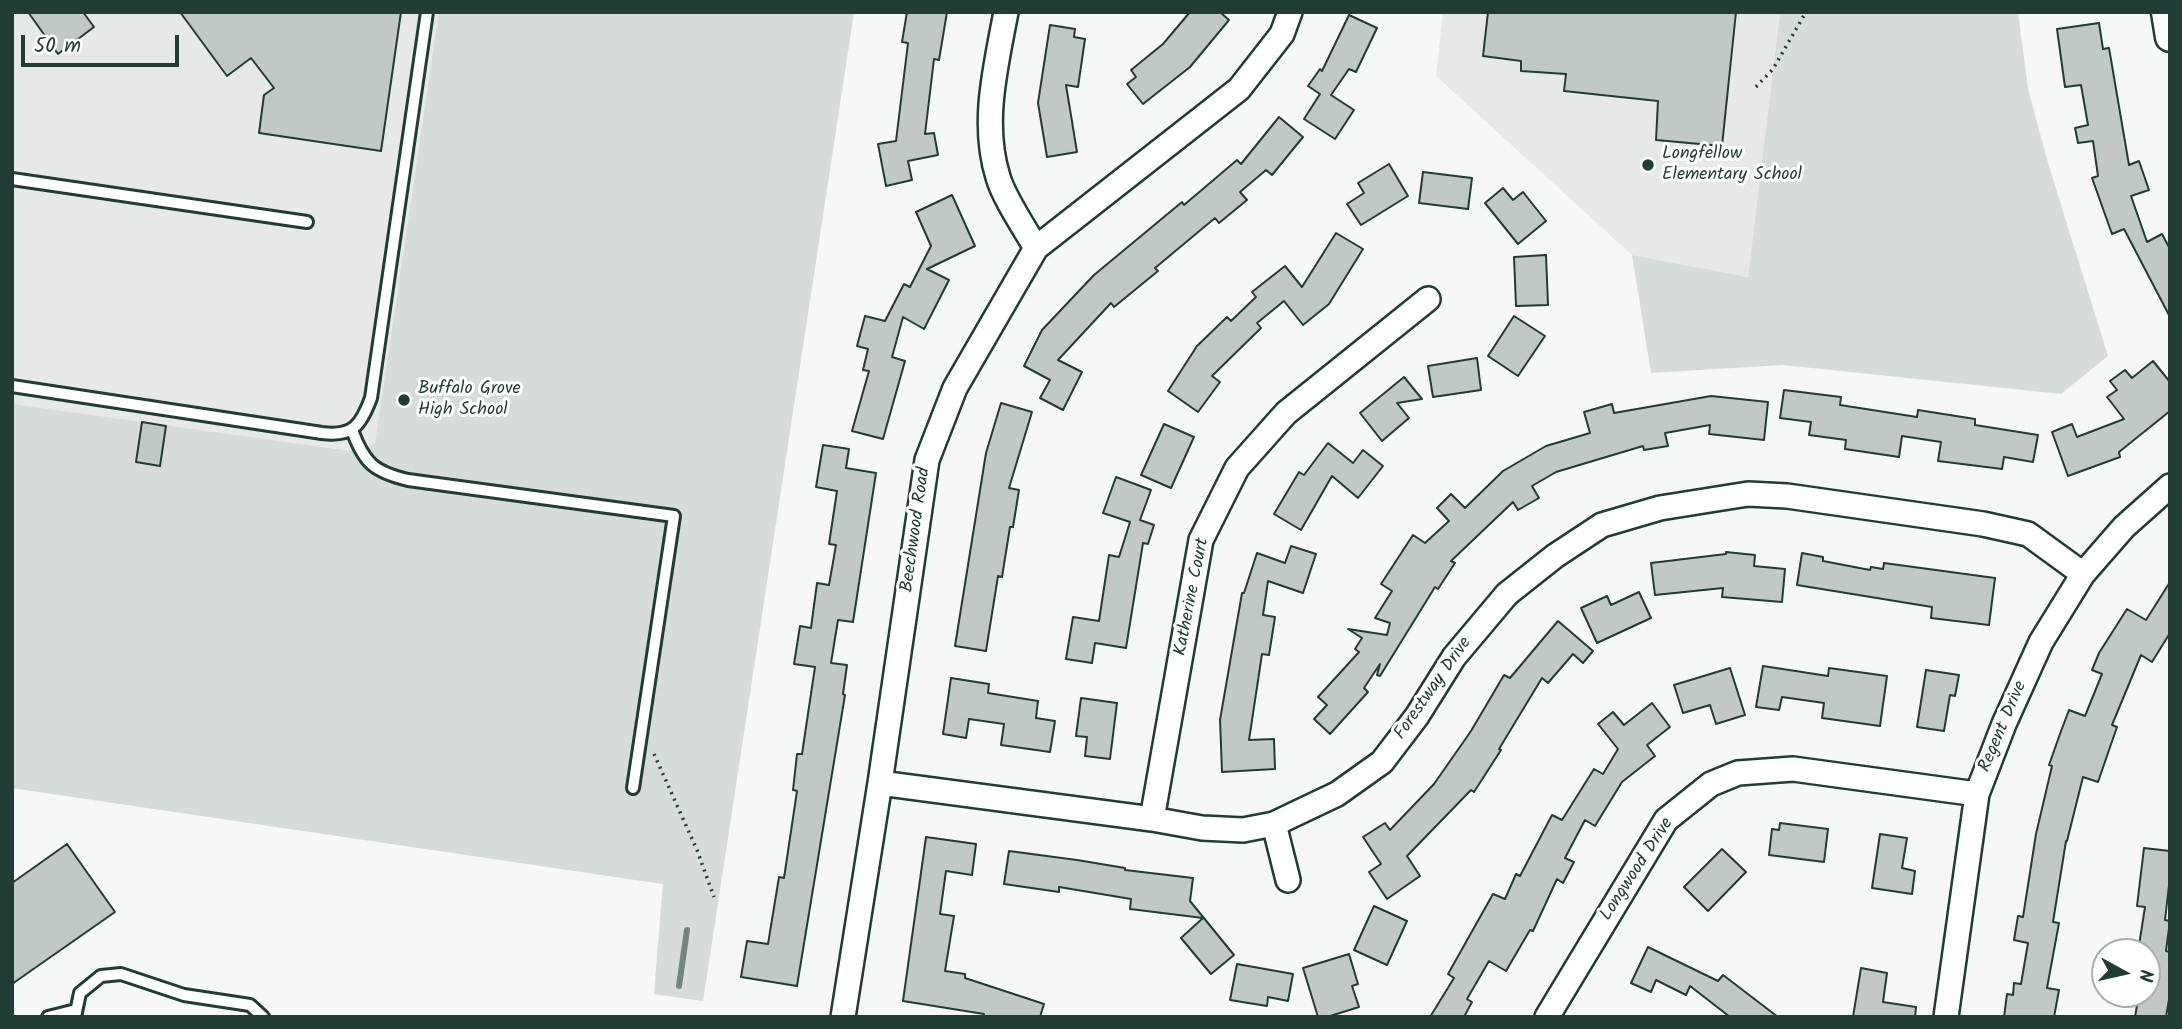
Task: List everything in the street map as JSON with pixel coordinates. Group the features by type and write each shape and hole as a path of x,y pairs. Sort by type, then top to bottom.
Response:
{"street":[{"path":"1006,12 989,106 992,142 998,178 1036,248"},
{"name":"Beechwood Road","path":"842,1017 880,783 927,460 956,388 1036,248 1239,89 1282,34 1290,12"},
{"path":"2166,12 2170,37"},
{"name":"Katherine Court","path":"1152,818 1201,540 1237,468 1286,413 1428,299"},
{"name":"Regent Drive","path":"1946,1017 1977,794 2004,724 2041,642 2083,574 2124,527 2170,486"},
{"name":"Forestway Drive","path":"880,783 1152,818 1216,829 1243,830 1274,824 1337,794 1382,762 1417,716 1454,657 1507,594 1555,556 1602,526 1660,508 1748,494 1787,496 1983,524 2028,534 2083,574"},
{"name":"Longwood Drive","path":"1547,1017 1666,820 1711,784 1738,773 1793,769 1977,794"},
{"path":"1274,824 1288,880"}],"lane":[{"path":"12,386 322,433 339,435 352,430 364,417 371,398 426,12"},
{"path":"12,179 307,222"},
{"path":"352,430 359,450 370,465 387,475 674,516 633,788"},
{"path":"48,1017 75,1013 80,993 101,975 121,974 184,995 250,1005 263,1017"}],"path":[{"path":"1756,87 1773,69 1806,12"},
{"path":"641,733 653,753 697,850 714,897"}],"shaded area":[{"name":"Buffalo Grove High School","path":"12,12 854,12 703,1001 654,994 663,884 12,788"},
{"name":"Buffalo Grove High School","path":"439,12 854,12 703,1001 654,994 663,884 12,788 12,404 350,451 375,444"},
{"name":"Longfellow Elementary School","path":"1443,12 1780,12 1748,277 1632,255 1436,76"},
{"path":"1780,12 2018,12 2028,89 2108,356 2061,394 1783,365 1651,373 1632,255 1748,277"}],"building":[{"path":"28,12 83,12 94,27 58,54"},
{"path":"180,12 401,12 381,151 259,133 264,95 274,88 251,58 227,76"},
{"path":"907,12 947,12 939,60 934,59 925,134 934,133 938,155 908,161 912,180 886,186 878,144 896,141 908,43 902,42"},
{"path":"1190,12 1220,12 1229,20 1190,67 1143,104 1127,84 1136,77 1131,70 1163,44"},
{"path":"1488,12 1736,12 1722,146 1656,140 1658,101 1564,91 1566,74 1521,71 1521,61 1483,56"},
{"path":"1349,15 1377,28 1356,72 1349,69 1331,95 1354,110 1335,139 1304,119 1320,94 1308,86 1320,69 1322,71"},
{"path":"2099,23 2103,49 2109,48 2129,165 2139,161 2149,190 2131,196 2147,242 2162,234 2170,249 2170,317 2124,229 2112,234 2092,178 2098,176 2093,141 2078,143 2075,128 2088,125 2081,85 2065,87 2057,29"},
{"path":"1050,25 1075,29 1074,37 1085,39 1078,87 1066,85 1077,152 1047,157 1038,103"},
{"path":"1279,117 1303,137 1272,175 1266,170 1240,192 1247,200 1219,223 1215,218 1155,268 1158,271 1114,307 1111,303 1058,360 1082,372 1063,410 1040,398 1050,380 1024,366 1042,330 1094,275 1237,160 1241,164"},
{"path":"1389,164 1408,196 1361,225 1347,204 1364,193 1358,183"},
{"path":"1423,172 1472,178 1468,209 1419,203"},
{"path":"1503,188 1513,200 1523,192 1546,221 1518,244 1485,203"},
{"path":"952,195 975,246 927,269 949,280 924,329 903,317 892,357 905,361 883,439 852,431 869,371 863,370 868,349 857,346 865,316 885,321 904,284 910,287 931,246 916,212"},
{"path":"1336,233 1363,249 1329,304 1303,325 1284,301 1257,323 1261,328 1212,376 1220,382 1198,412 1168,391 1197,346 1227,317 1231,321 1256,297 1252,292 1285,266 1302,287"},
{"path":"1546,255 1548,305 1516,306 1514,257"},
{"path":"1514,316 1545,336 1518,376 1488,356"},
{"path":"1477,358 1481,390 1433,397 1428,366"},
{"path":"2153,361 2170,382 2170,411 2119,452 2120,457 2068,476 2052,432 2072,424 2077,437 2124,419 2107,397 2117,390 2110,381 2125,370 2132,378"},
{"path":"1404,377 1422,399 1397,403 1409,418 1382,441 1360,413"},
{"path":"1784,390 1841,397 1840,405 1917,417 1918,410 1975,419 1975,425 2038,435 2033,462 2004,457 2002,469 1938,461 1941,442 1902,436 1899,457 1845,449 1846,440 1809,435 1811,422 1780,418"},
{"path":"1711,396 1768,402 1764,440 1709,434 1710,425 1665,433 1668,446 1644,450 1643,446 1556,472 1532,486 1539,498 1518,510 1513,502 1451,561 1455,563 1438,589 1435,587 1380,676 1377,675 1380,664 1364,688 1368,692 1330,734 1314,719 1327,705 1318,697 1359,652 1355,649 1362,638 1348,629 1387,635 1390,623 1375,618 1392,591 1381,584 1413,535 1425,543 1449,521 1437,508 1451,494 1465,508 1503,471 1546,446 1590,433 1584,412 1612,404 1614,413"},
{"path":"1001,403 1032,412 1009,488 1019,490 1002,577 998,576 986,651 955,646 986,453"},
{"path":"142,422 166,426 160,466 136,462"},
{"path":"1164,424 1194,437 1171,488 1141,475"},
{"path":"1328,443 1353,463 1363,450 1383,466 1358,498 1332,476 1301,530 1274,514 1299,472 1304,475"},
{"path":"823,445 849,449 846,468 876,473 853,622 838,620 831,663 847,665 845,695 797,986 741,977 747,941 768,944 779,877 784,878 797,791 793,790 797,754 802,754 815,667 794,664 800,626 811,628 817,583 829,585 836,545 829,544 837,491 816,487"},
{"path":"1116,477 1151,490 1140,520 1154,525 1148,544 1143,543 1126,648 1095,643 1092,663 1066,659 1073,617 1099,621 1109,555 1119,557 1130,522 1103,513"},
{"path":"1291,546 1316,554 1303,593 1268,581 1263,615 1275,617 1269,655 1262,654 1249,740 1274,739 1275,769 1222,772 1220,720 1242,593 1257,553 1285,563"},
{"path":"1726,552 1755,555 1754,566 1785,569 1782,602 1722,597 1723,588 1655,595 1651,563"},
{"path":"1802,553 1823,557 1823,561 1870,570 1871,567 1883,569 1884,563 1995,578 1989,625 1931,618 1932,607 1797,585"},
{"path":"2170,582 2170,633 2152,662 2141,655 2112,725 2117,727 2098,782 2083,777 2066,841 2053,922 2059,923 2047,988 2059,990 2054,1017 2004,1017 2007,994 2013,995 2014,983 2021,984 2028,943 2014,940 2018,916 2023,917 2036,834 2052,766 2049,765 2069,710 2085,716 2102,674 2092,670 2099,653 2127,609 2146,620"},
{"path":"1639,592 1651,618 1597,643 1581,608 1607,596 1611,605"},
{"path":"1558,621 1593,651 1583,663 1573,654 1548,683 1542,678 1474,792 1471,790 1407,856 1420,876 1387,899 1369,872 1381,864 1363,837 1385,823 1390,830 1434,784 1471,731 1504,675 1510,678"},
{"path":"1763,666 1828,676 1829,668 1887,676 1880,726 1822,718 1824,703 1782,697 1779,710 1756,707"},
{"path":"1730,668 1745,715 1716,724 1710,705 1683,713 1674,685"},
{"path":"1926,670 1959,675 1955,696 1950,695 1944,731 1917,727"},
{"path":"951,678 989,684 988,693 1038,701 1036,718 1055,721 1050,752 1001,745 1004,724 969,719 966,738 943,734"},
{"path":"1081,698 1117,703 1110,759 1085,756 1087,737 1076,736"},
{"path":"1652,703 1670,727 1647,745 1655,756 1622,782 1595,826 1585,820 1565,858 1574,862 1563,883 1557,879 1533,931 1530,930 1506,971 1489,961 1467,999 1472,1002 1464,1017 1430,1017 1454,978 1448,974 1493,894 1505,899 1516,874 1520,876 1552,815 1562,820 1594,769 1603,774 1618,749 1598,724 1613,712 1624,725"},
{"path":"1780,823 1828,829 1824,862 1769,855 1772,829 1779,830"},
{"path":"1880,834 1907,838 1902,868 1915,871 1912,894 1872,888"},
{"path":"926,837 976,844 972,875 946,871 940,914 954,916 945,971 965,974 965,978 1044,1004 1040,1017 983,1017 984,1014 903,1001"},
{"path":"67,844 115,912 12,984 12,883"},
{"path":"2144,848 2170,851 2165,920 2170,921 2166,951 2170,952 2170,994 2166,1017 2135,1017 2137,1008 2161,1008 2161,938 2140,938 2145,907 2137,906"},
{"path":"1722,849 1746,872 1708,911 1684,887"},
{"path":"1009,851 1193,878 1190,901 1234,955 1211,974 1181,938 1203,918 1130,909 1131,899 1059,887 1059,892 1004,884"},
{"path":"1374,906 1407,921 1387,965 1354,950"},
{"path":"1648,947 1718,981 1723,975 1778,1017 1730,1017 1690,986 1686,995 1656,980 1651,992 1631,983"},
{"path":"1349,954 1358,984 1352,986 1359,1007 1327,1017 1318,1017 1303,968"},
{"path":"1237,964 1293,974 1288,1001 1268,997 1267,1006 1230,1000"},
{"path":"1861,968 1887,973 1883,1002 1916,1007 1915,1017 1853,1017"}],"waterway":[{"path":"679,986 687,930"}],"place":[{"name":"Longfellow Elementary School","path":"1648,165"},
{"name":"Buffalo Grove High School","path":"404,400"}]}
